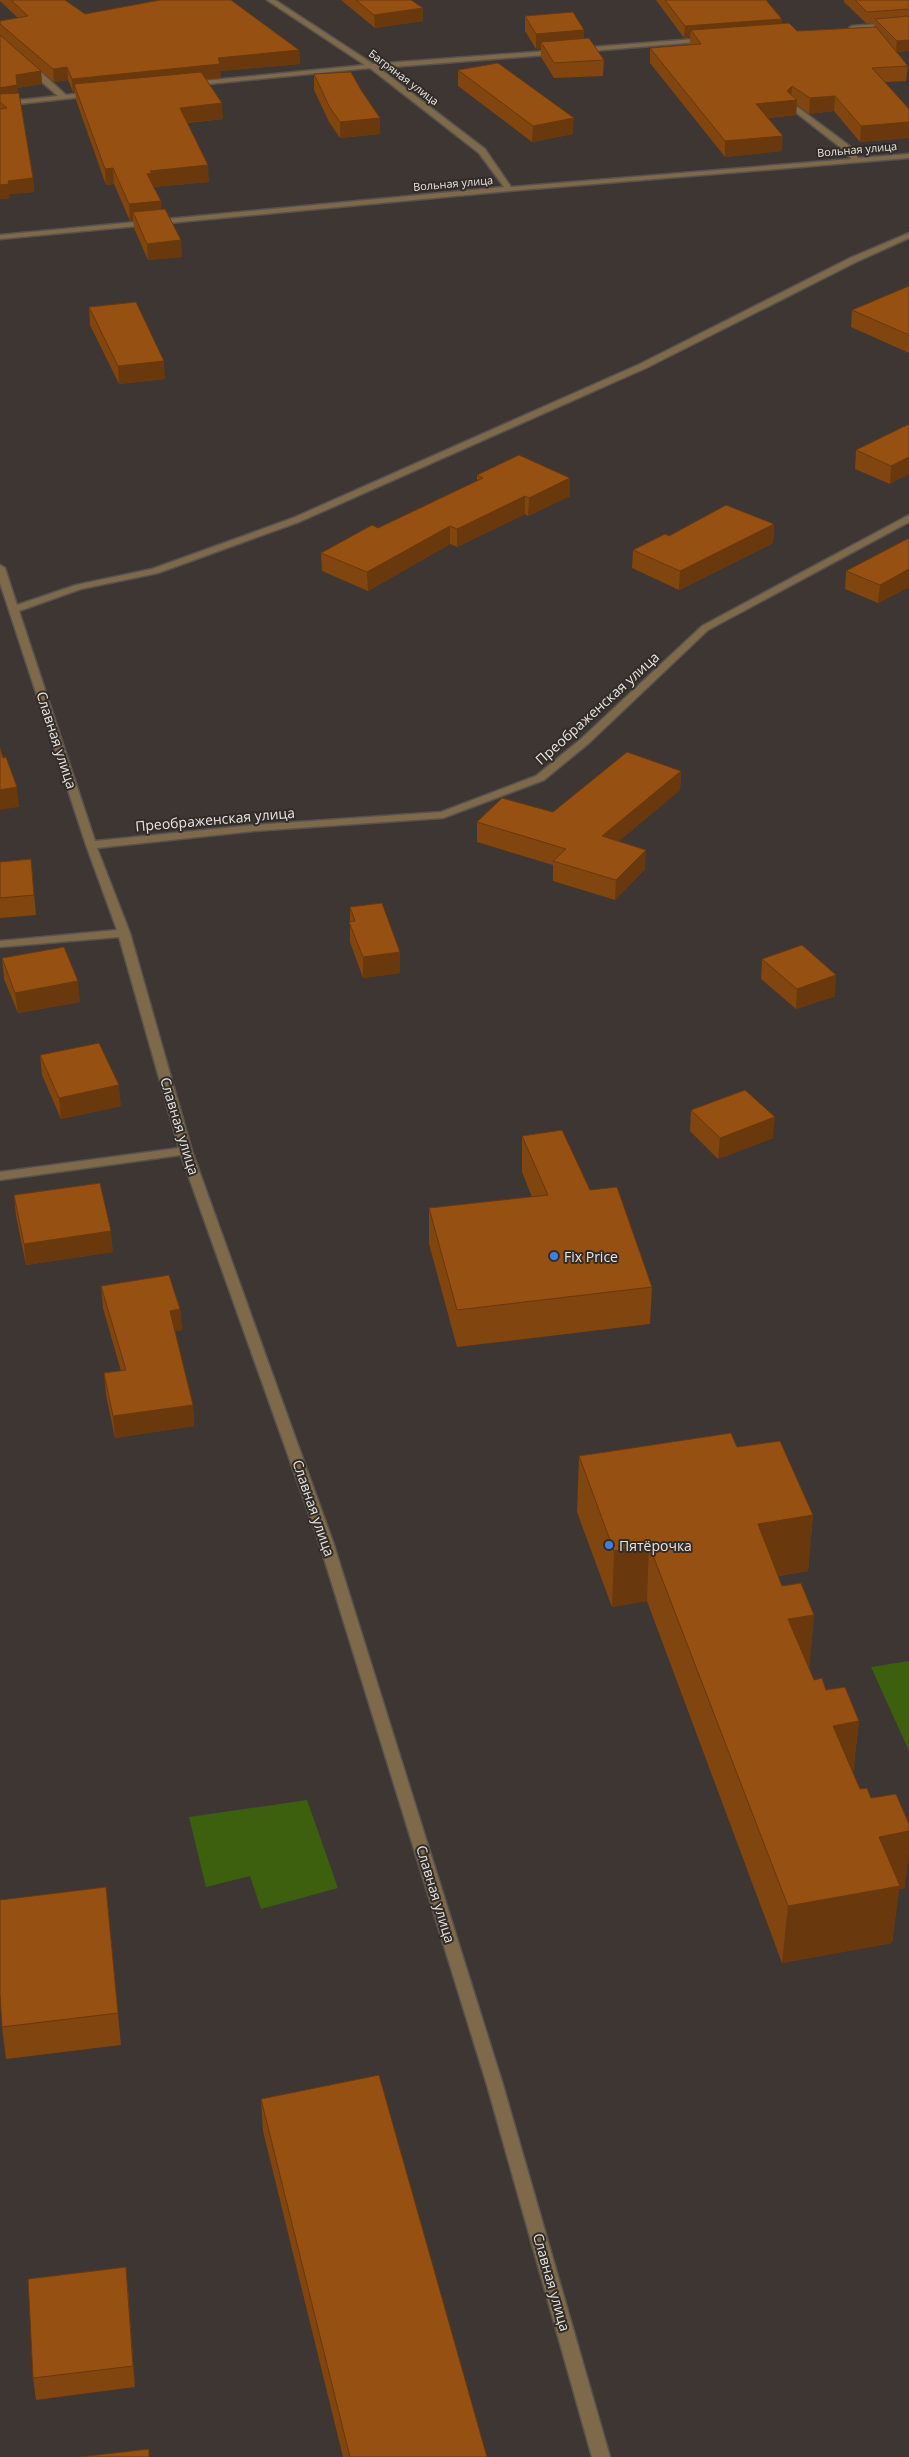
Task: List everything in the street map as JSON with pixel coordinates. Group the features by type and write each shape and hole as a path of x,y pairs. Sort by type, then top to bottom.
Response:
{"street":[{"name":"Багряная улица","path":"270,0 372,66 482,151 509,189"},
{"path":"839,29 909,24"},
{"path":"183,85 372,66 720,39"},
{"path":"21,59 64,97"},
{"path":"0,104 103,93"},
{"path":"792,105 848,149 856,160"},
{"name":"Вольная улица","path":"0,237 509,189 909,156"},
{"path":"8,604 154,571 296,520 643,366 853,260 909,234"},
{"name":"Преображенская улица","path":"91,845 254,828 443,815 540,778 585,741 705,628 909,518"},
{"name":"Славная улица","path":"0,568 8,604 91,845 124,933 186,1151 326,1542 490,2068 601,2457"},
{"path":"0,944 124,933"},
{"path":"0,1176 186,1151"}],"green space":[{"path":"909,1661 909,1751 871,1667"},
{"path":"307,1800 338,1888 261,1909 250,1876 206,1887 189,1817"}],"building":[{"path":"11,0 65,0 85,14 160,0 231,0 299,50 218,58 220,64 72,79 67,67 53,69 0,24 0,21 28,16"},
{"path":"356,0 411,0 423,8 374,15"},
{"path":"665,0 766,0 782,19 685,26"},
{"path":"855,0 909,0 909,9 867,12"},
{"path":"573,12 584,30 536,34 525,16"},
{"path":"909,16 909,40 897,41 875,19"},
{"path":"789,23 797,31 876,27 908,66 872,68 909,109 909,122 861,126 835,96 810,98 792,86 787,91 797,100 756,104 783,136 725,141 650,48 701,44 691,30"},
{"path":"0,35 41,71 16,75 17,85 0,88"},
{"path":"589,38 604,60 554,63 541,42"},
{"path":"498,63 574,118 533,126 458,70"},
{"path":"201,72 222,103 180,108 208,165 150,171 152,173 147,174 161,201 129,204 113,168 105,169 74,84"},
{"path":"351,72 380,118 340,122 329,106 314,74"},
{"path":"19,93 33,178 8,181 9,184 0,185 0,109 7,108 0,102 0,94"},
{"path":"165,209 181,240 147,244 133,212"},
{"path":"909,286 909,335 852,310"},
{"path":"136,302 164,361 118,366 89,307"},
{"path":"909,424 909,457 891,466 856,450"},
{"path":"519,455 570,478 529,498 525,496 457,529 450,526 367,572 321,553 372,525 378,528 483,478 477,475"},
{"path":"726,505 774,524 680,571 633,550 665,534 669,536"},
{"path":"909,538 909,569 880,585 846,571"},
{"path":"0,747 3,758 6,757 17,787 0,790"},
{"path":"627,752 681,771 602,836 646,850 616,880 553,861 566,849 477,822 502,798 553,812"},
{"path":"31,859 34,895 0,898 0,862"},
{"path":"382,903 400,952 363,957 349,922 355,921 350,907"},
{"path":"802,945 836,975 797,989 762,959"},
{"path":"64,947 78,981 15,993 2,958"},
{"path":"99,1043 119,1085 59,1098 40,1055"},
{"path":"745,1090 775,1117 720,1138 691,1110"},
{"path":"562,1130 590,1190 617,1187 652,1287 457,1310 429,1208 548,1195 522,1136"},
{"path":"100,1183 111,1231 24,1244 14,1195"},
{"path":"169,1275 180,1309 170,1311 193,1405 113,1416 104,1373 126,1370 101,1286"},
{"path":"731,1433 737,1447 780,1441 813,1515 758,1524 782,1586 801,1583 814,1615 788,1619 814,1680 822,1678 826,1690 845,1687 859,1721 833,1726 860,1789 867,1788 871,1798 896,1794 909,1824 909,1831 879,1837 900,1886 788,1906 649,1545 614,1551 579,1456"},
{"path":"106,1887 118,2013 2,2027 0,1900"},
{"path":"379,2075 487,2457 350,2457 261,2099"},
{"path":"126,2267 133,2366 33,2378 28,2279"},
{"path":"149,2449 149,2457 79,2457"}],"place":[{"name":"Fix Price","path":"554,1256"},
{"name":"Пятёрочка","path":"609,1545"}]}
